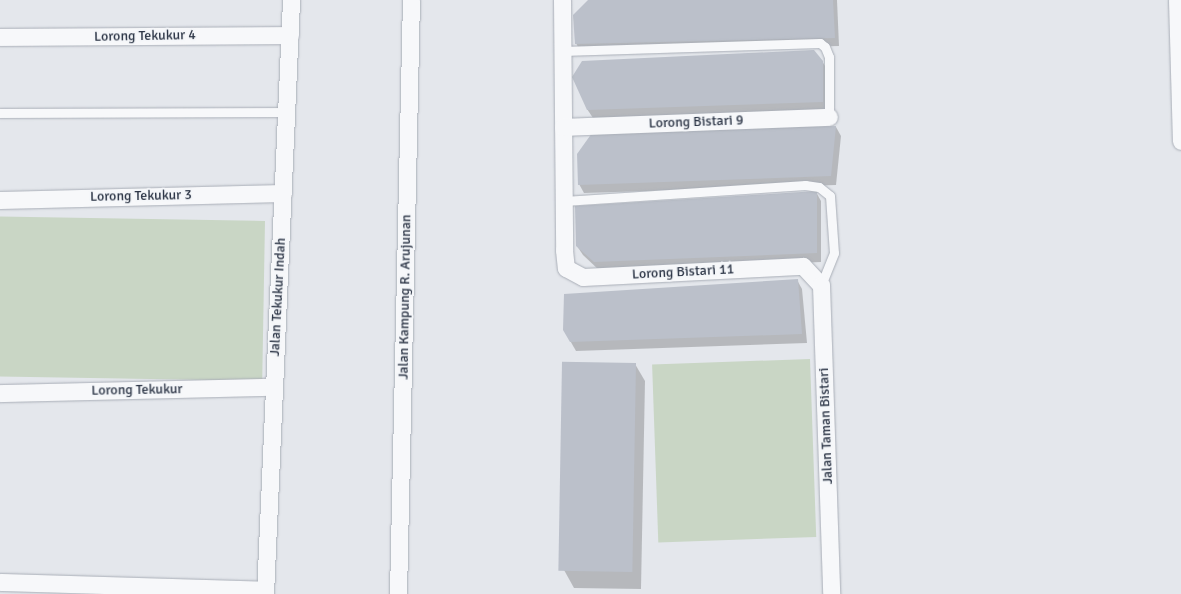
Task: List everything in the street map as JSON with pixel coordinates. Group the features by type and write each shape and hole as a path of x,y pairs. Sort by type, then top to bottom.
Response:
{"street":[{"name":"Jalan Tekukur Indah","path":"265,592 291,0"},
{"name":"Jalan Kampung R. Arujunan","path":"398,594 411,0"},
{"path":"562,0 564,201"},
{"path":"1177,0 1181,141"},
{"name":"Lorong Tekukur 4","path":"0,37 290,35"},
{"name":"Lorong Bistari 9","path":"563,127 829,117"},
{"name":"Lorong Tekukur 3","path":"0,200 283,193"},
{"name":"Lorong Bistari 11","path":"564,201 566,268 583,277 803,266 821,285"},
{"name":"Jalan Taman Bistari","path":"821,285 831,594"},
{"name":"Lorong Tekukur","path":"0,393 274,387"},
{"path":"0,582 265,592"}],"lane":[{"path":"562,51 820,43 825,47 829,57 829,117"},
{"path":"0,112 286,112"},
{"path":"564,201 805,185 819,187 830,196 834,253 821,285"}],"green space":[{"path":"0,216 265,221 262,381 0,376"},
{"path":"810,359 816,537 658,542 652,365"}],"building":[{"path":"588,0 833,0 835,38 575,44 573,15"},
{"path":"814,50 823,61 823,102 587,110 572,77 582,61"},
{"path":"836,126 831,176 578,185 577,154 592,133"},
{"path":"817,191 817,253 594,262 576,246 575,206"},
{"path":"798,279 802,334 570,342 563,330 564,294"},
{"path":"562,362 636,363 632,572 558,571"}]}
